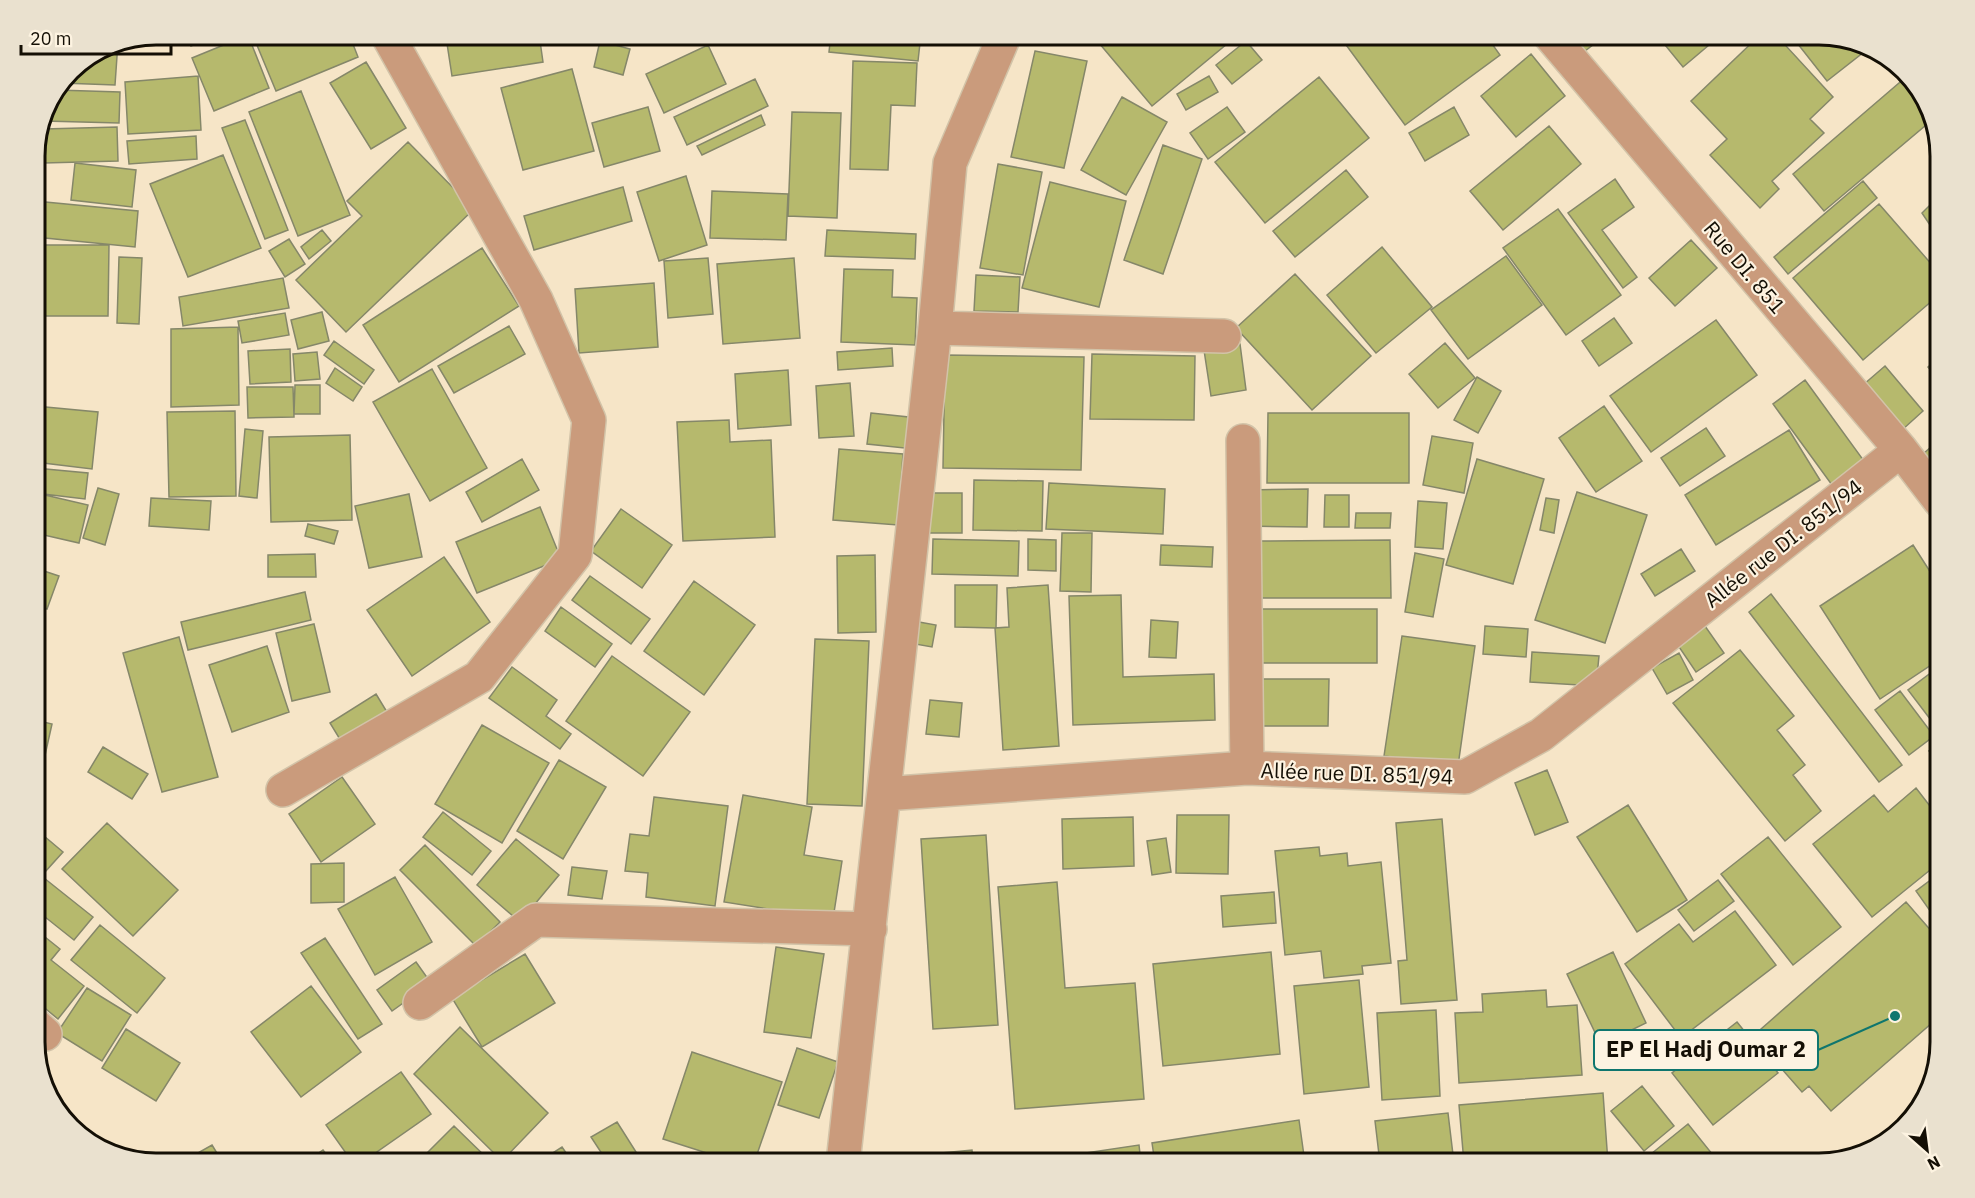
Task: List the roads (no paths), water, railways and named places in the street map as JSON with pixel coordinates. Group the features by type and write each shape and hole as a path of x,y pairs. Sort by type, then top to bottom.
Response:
{"street":[{"path":"284,790 479,677 575,555 589,420 536,300 393,45"},
{"path":"844,1153 935,328 950,163 1000,45"},
{"name":"Rue DI. 851","path":"1557,45 1930,488"},
{"path":"935,328 1224,336"},
{"path":"1243,441 1247,768"},
{"name":"Allée rue DI. 851/94","path":"884,794 1247,768 1465,777 1541,735 1900,450"},
{"path":"420,1003 536,920 870,929"}],"place":[{"name":"EP El Hadj Oumar 2","path":"1895,1016"}]}
